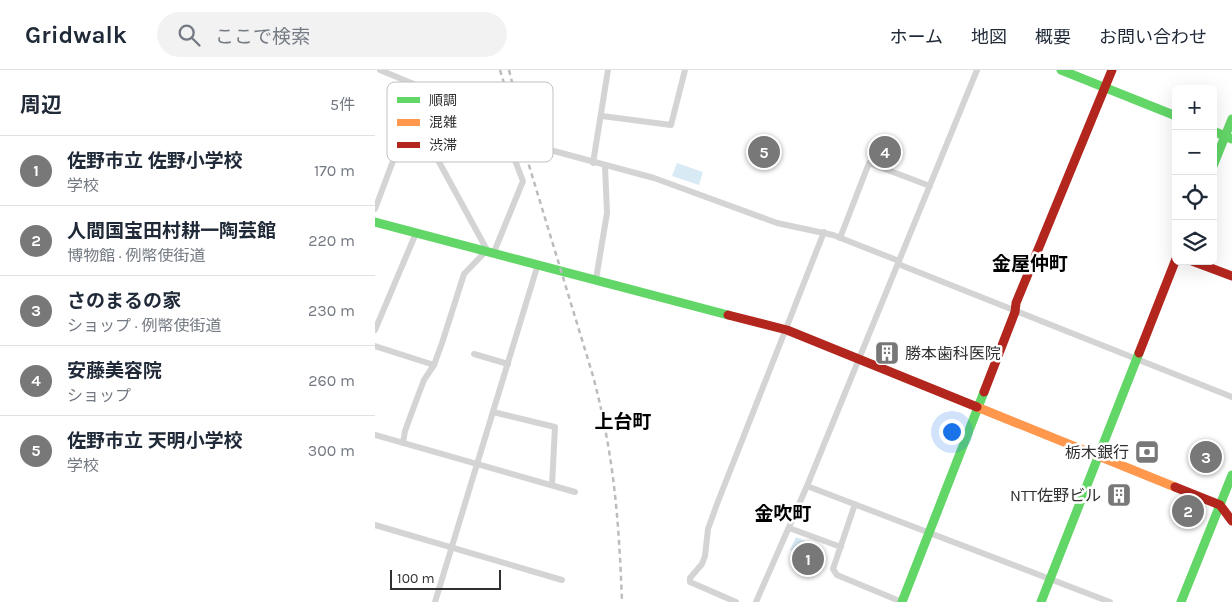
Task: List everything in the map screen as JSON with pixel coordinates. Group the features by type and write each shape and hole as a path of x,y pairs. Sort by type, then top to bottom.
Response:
{"street":[{"path":"380,70 411,82"},
{"path":"593,163 609,70"},
{"path":"602,116 671,125 685,70"},
{"path":"756,602 807,486 977,70"},
{"path":"1061,70 1172,114"},
{"path":"855,504 833,569 837,575 902,602 1015,312 1016,303 1112,70"},
{"path":"1217,159 1229,137 1232,118"},
{"path":"1217,132 1229,137"},
{"path":"553,151 654,178 777,223 824,232 1015,312 1232,397"},
{"path":"375,209 393,162"},
{"path":"439,162 490,251"},
{"path":"403,443 405,430 416,401 434,365 464,274 490,251 523,181 516,162"},
{"path":"840,238 869,163 930,186"},
{"path":"596,279 607,213 605,166"},
{"path":"375,187 383,189"},
{"path":"375,222 787,330 1220,505 1232,521"},
{"path":"736,602 690,582 690,578 702,564 705,556 708,529 717,504 824,232"},
{"path":"375,330 416,233"},
{"path":"435,602 538,264"},
{"path":"1041,602 1174,265"},
{"path":"1203,265 1232,276"},
{"path":"375,346 434,365"},
{"path":"474,354 508,364"},
{"path":"493,412 555,427 552,485"},
{"path":"375,435 575,492"},
{"path":"1181,602 1232,475"},
{"path":"807,486 1110,602"},
{"path":"375,525 451,549 562,580"},
{"path":"789,528 841,547"}],"shaded area":[{"path":"677,163 703,172 699,185 672,176"},
{"path":"796,537 821,548 815,561 790,550"}],"railway":[{"path":"500,70 504,82"},
{"path":"509,70 512,82"},
{"path":"528,162 593,376 606,433 614,488 622,602"}],"traffic: fast":[{"path":"1061,70 1172,114"},
{"path":"1217,156 1232,119"},
{"path":"1217,133 1232,139"},
{"path":"375,222 728,315"},
{"path":"1041,602 1139,353"},
{"path":"902,602 984,392"},
{"path":"1181,602 1232,475"}],"traffic: slow":[{"path":"977,407 1175,487"}],"traffic: jam":[{"path":"984,392 1015,312 1016,303 1112,70"},
{"path":"1139,353 1174,265"},
{"path":"1203,265 1232,276"},
{"path":"728,315 787,330 977,407"},
{"path":"1175,487 1220,505 1232,521"}],"place":[{"name":"佐野市立 天明小学校","path":"764,152"},
{"name":"安藤美容院","path":"885,152"},
{"name":"勝本歯科医院","path":"887,353"},
{"name":"栃木銀行","path":"1147,452"},
{"name":"さのまるの家","path":"1206,457"},
{"name":"NTT佐野ビル","path":"1119,495"},
{"name":"人間国宝田村耕一陶芸館","path":"1188,511"},
{"name":"佐野市立 佐野小学校","path":"808,559"}],"district":[{"name":"金屋仲町","path":"1030,263"},
{"name":"上台町","path":"623,421"},
{"name":"金吹町","path":"783,513"}]}
